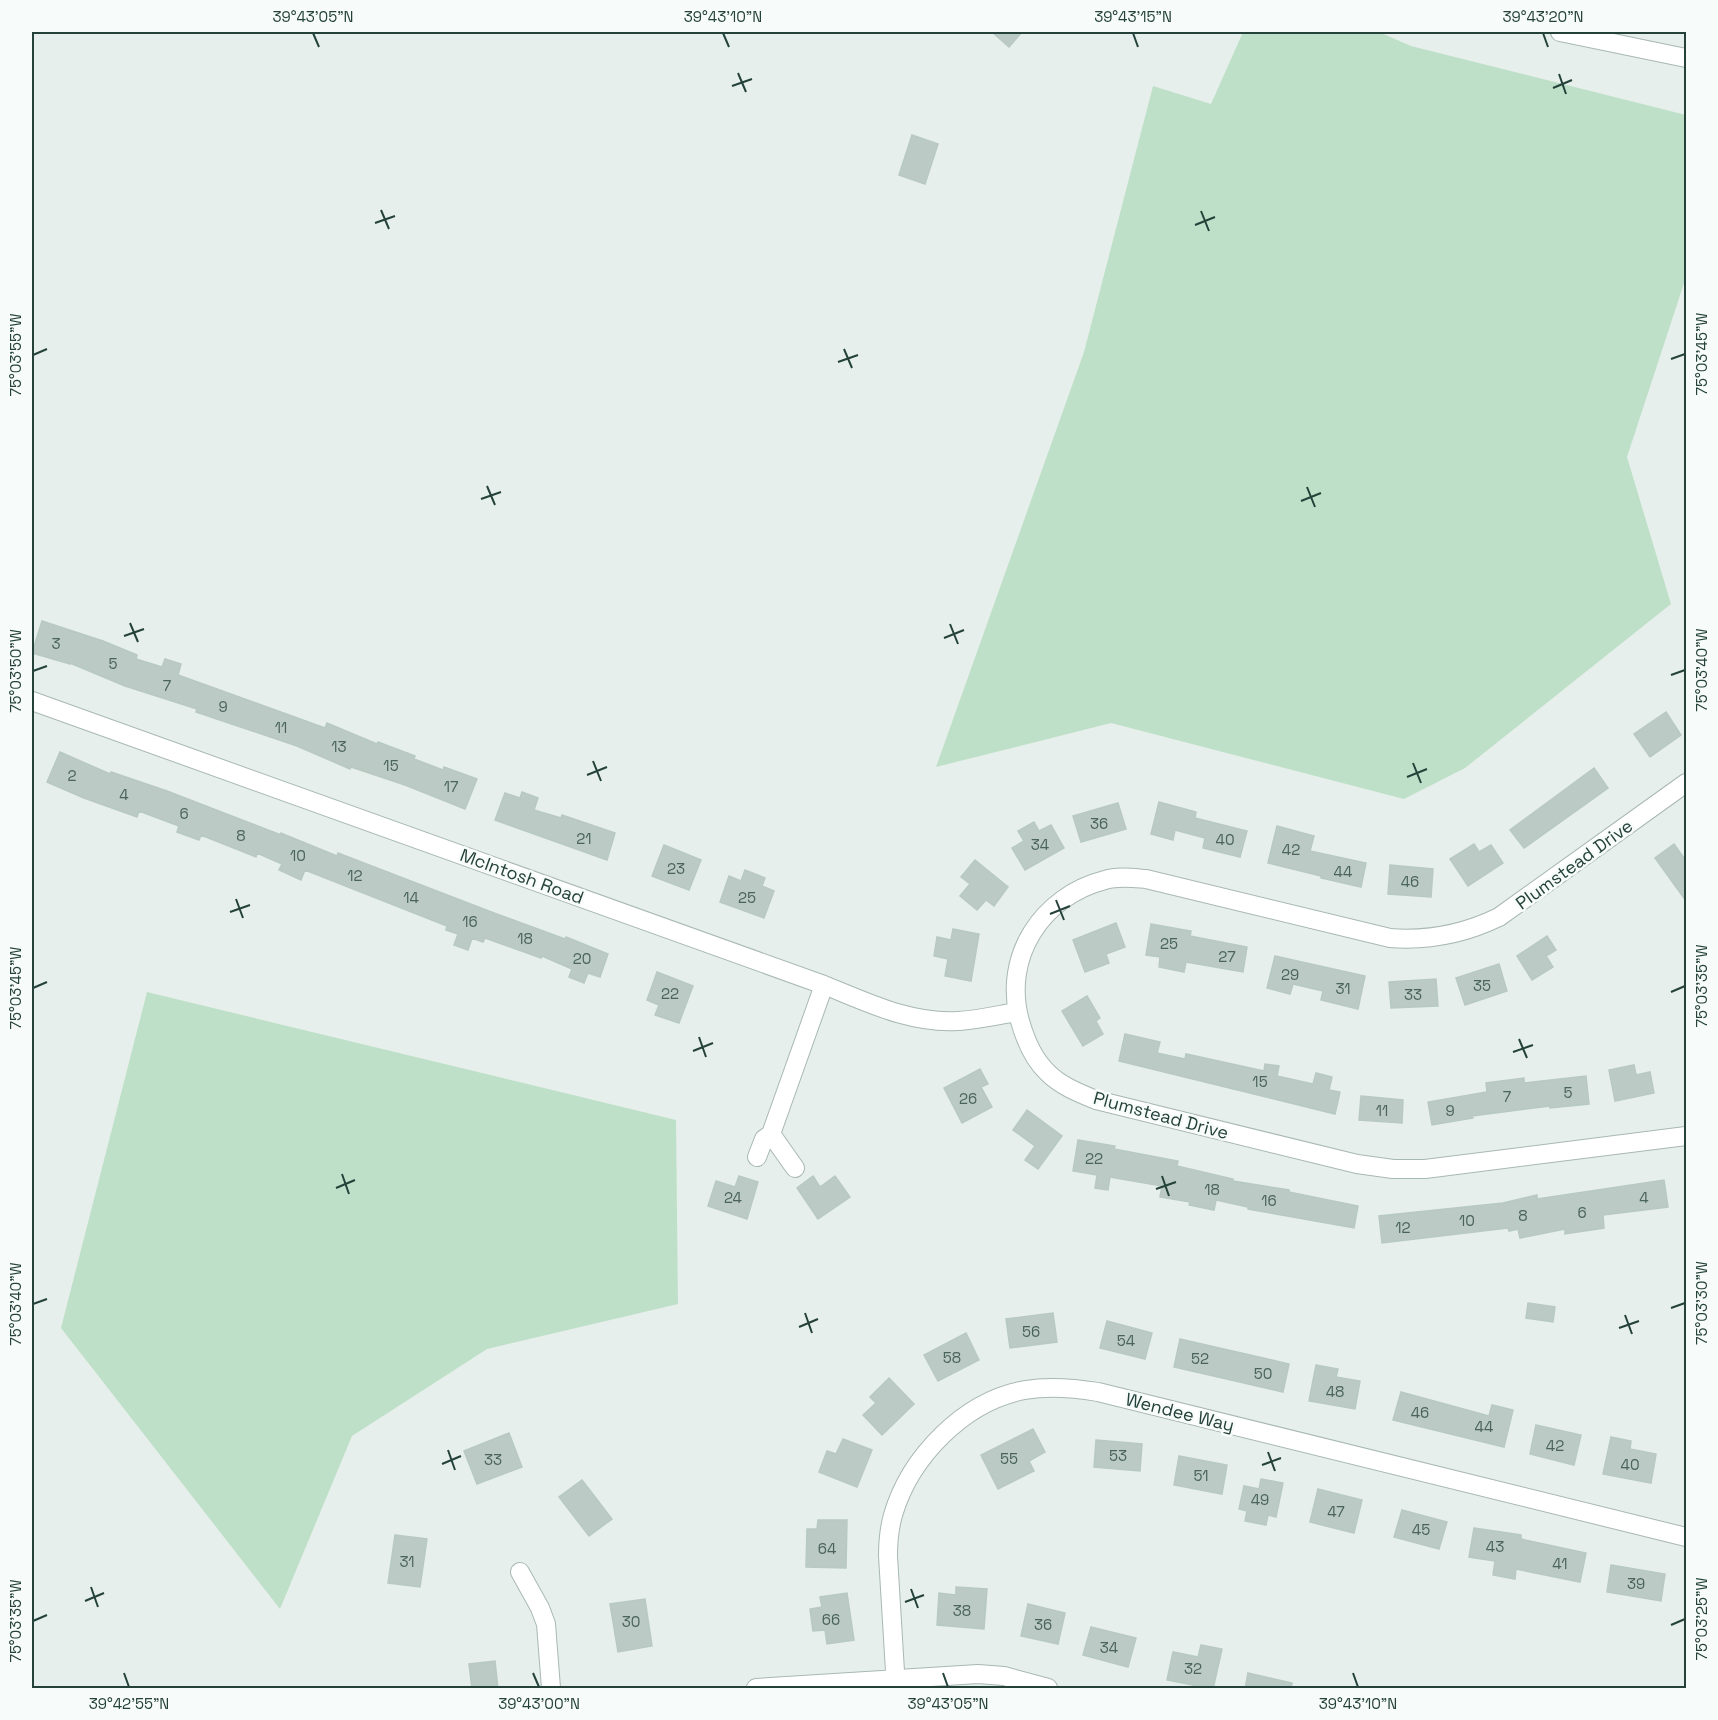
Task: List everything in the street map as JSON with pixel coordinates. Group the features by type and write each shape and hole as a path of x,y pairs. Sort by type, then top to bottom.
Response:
{"street":[{"path":"1560,32 1686,58"},
{"name":"McIntosh Road","path":"32,701 898,1014 929,1020 958,1021 1017,1012"},
{"name":"Plumstead Drive","path":"1686,784 1499,917 1447,936 1409,939 1375,935 1146,879 1107,879 1090,885 1059,902 1035,925 1019,964 1016,992 1017,1012 1037,1060 1047,1072 1077,1092 1096,1100 1374,1167 1425,1169 1686,1136"},
{"path":"757,1157 764,1139 771,1134 824,986"},
{"path":"771,1134 795,1168"},
{"name":"Wendee Way","path":"896,1683 888,1556 889,1536 899,1498 919,1464 956,1423 989,1402 1023,1390 1068,1388 1098,1392 1686,1537"},
{"path":"520,1572 546,1624 551,1689"},
{"path":"756,1689 896,1683 992,1674 1048,1689"}],"green space":[{"path":"1243,32 1379,32 1411,46 1686,115 1686,277 1627,457 1671,604 1465,768 1404,799 1111,723 936,767 1084,352 1153,86 1211,104"},
{"path":"147,992 676,1120 678,1304 487,1349 352,1436 280,1609 61,1328"}],"building":[{"path":"992,32 1022,32 1009,47"},
{"path":"912,135 938,144 925,184 899,175"},
{"path":"42,621 103,641 137,655 136,659 162,667 165,659 181,664 178,675 325,728 327,723 377,744 378,742 415,756 414,759 443,770 444,767 477,779 465,809 405,785 351,767 350,769 297,746 196,712 197,709 125,686 70,663 32,653"},
{"path":"1666,712 1681,735 1650,757 1634,734"},
{"path":"60,752 110,774 111,772 167,791 337,856 338,853 608,954 600,977 588,973 584,983 569,977 572,969 542,956 541,958 485,938 483,942 472,938 468,950 454,945 458,934 446,930 447,926 305,870 301,880 279,870 282,864 257,853 256,857 201,835 199,840 177,832 179,826 139,811 137,817 84,798 47,782"},
{"path":"1594,768 1608,788 1524,848 1510,830"},
{"path":"522,792 538,798 534,810 561,818 562,815 615,833 607,860 495,820 505,793 520,798"},
{"path":"1159,802 1196,812 1195,818 1247,831 1240,857 1203,848 1205,838 1175,830 1173,840 1151,834"},
{"path":"1118,803 1126,829 1081,842 1073,816"},
{"path":"1034,822 1039,831 1051,825 1064,848 1025,870 1012,848 1024,841 1018,831"},
{"path":"1277,826 1314,836 1310,851 1366,863 1361,887 1268,863"},
{"path":"1474,844 1479,852 1491,845 1503,863 1468,886 1450,859"},
{"path":"1674,844 1686,861 1686,901 1655,858"},
{"path":"664,845 701,860 689,890 652,876"},
{"path":"975,860 1008,887 994,906 986,900 977,910 960,896 970,884 961,877"},
{"path":"1390,865 1433,869 1431,897 1388,894"},
{"path":"745,870 765,878 762,886 774,891 764,918 720,902 729,876 741,881"},
{"path":"1116,923 1125,947 1106,954 1109,963 1085,972 1073,940"},
{"path":"1151,924 1191,931 1190,936 1247,947 1243,972 1186,962 1184,972 1159,967 1160,957 1146,955"},
{"path":"953,929 979,934 971,981 945,976 948,959 934,956 937,937 951,940"},
{"path":"1547,936 1556,950 1546,956 1553,967 1532,980 1517,956"},
{"path":"1275,956 1365,976 1358,1009 1321,1000 1323,991 1293,984 1290,994 1267,988"},
{"path":"1499,964 1507,991 1465,1005 1456,978"},
{"path":"657,972 693,986 679,1023 655,1015 659,1005 647,1000"},
{"path":"1436,979 1438,1006 1391,1008 1389,982"},
{"path":"1087,996 1100,1018 1096,1021 1103,1034 1083,1046 1062,1011"},
{"path":"1125,1034 1160,1042 1157,1053 1185,1059 1186,1054 1264,1071 1265,1064 1279,1066 1277,1076 1313,1084 1316,1073 1332,1077 1329,1090 1340,1092 1335,1114 1119,1061"},
{"path":"1634,1065 1636,1075 1650,1072 1654,1093 1615,1101 1609,1070"},
{"path":"980,1069 988,1084 981,1087 992,1107 962,1123 944,1088"},
{"path":"1586,1076 1589,1104 1550,1108 1550,1106 1472,1116 1473,1118 1432,1125 1428,1102 1487,1092 1486,1083 1524,1078 1524,1083"},
{"path":"1361,1096 1403,1100 1402,1123 1359,1120"},
{"path":"1027,1110 1062,1136 1038,1169 1025,1160 1035,1146 1013,1130"},
{"path":"1078,1140 1178,1161 1177,1166 1233,1179 1233,1181 1289,1190 1289,1192 1358,1206 1354,1228 1248,1209 1248,1207 1216,1200 1214,1210 1189,1205 1190,1202 1160,1197 1162,1186 1110,1177 1108,1190 1095,1188 1097,1175 1073,1171"},
{"path":"739,1176 758,1182 747,1219 708,1206 716,1181 735,1187"},
{"path":"813,1176 820,1187 835,1176 850,1197 818,1219 797,1188"},
{"path":"1664,1180 1668,1207 1603,1215 1604,1228 1565,1234 1565,1229 1520,1238 1518,1229 1509,1231 1508,1228 1382,1243 1379,1216 1503,1203 1537,1195 1537,1199"},
{"path":"1528,1303 1555,1307 1553,1322 1526,1318"},
{"path":"1053,1313 1057,1342 1010,1348 1006,1319"},
{"path":"1107,1321 1152,1333 1145,1359 1100,1348"},
{"path":"966,1333 979,1360 938,1381 924,1355"},
{"path":"1180,1339 1289,1364 1283,1392 1174,1367"},
{"path":"1316,1365 1338,1369 1336,1377 1360,1381 1355,1409 1309,1401"},
{"path":"889,1378 914,1404 882,1435 863,1415 876,1403 870,1397"},
{"path":"1401,1392 1489,1416 1492,1405 1513,1410 1504,1447 1393,1420"},
{"path":"1536,1425 1581,1435 1574,1465 1530,1454"},
{"path":"1033,1429 1045,1452 1029,1461 1034,1471 998,1489 981,1455"},
{"path":"509,1433 522,1467 477,1484 464,1451"},
{"path":"1611,1437 1631,1441 1630,1449 1656,1454 1651,1483 1603,1474"},
{"path":"843,1439 872,1450 857,1487 819,1472 827,1451 836,1454"},
{"path":"1096,1440 1142,1444 1140,1471 1094,1467"},
{"path":"1179,1456 1227,1465 1222,1494 1174,1485"},
{"path":"1261,1479 1283,1483 1276,1517 1268,1515 1266,1525 1245,1521 1247,1511 1239,1509 1244,1486 1259,1489"},
{"path":"582,1480 612,1519 589,1536 559,1497"},
{"path":"1318,1489 1362,1500 1354,1533 1310,1522"},
{"path":"1402,1510 1447,1522 1439,1549 1394,1537"},
{"path":"818,1520 847,1520 846,1568 806,1567 807,1529 817,1529"},
{"path":"1474,1528 1521,1535 1521,1539 1586,1553 1580,1582 1516,1569 1515,1579 1493,1575 1495,1561 1469,1557"},
{"path":"395,1535 427,1539 420,1587 388,1583"},
{"path":"1611,1565 1665,1574 1661,1601 1607,1592"},
{"path":"956,1587 987,1589 984,1629 937,1625 939,1593 956,1595"},
{"path":"847,1593 854,1640 827,1644 825,1630 813,1631 810,1609 822,1607 820,1597"},
{"path":"645,1599 652,1646 618,1652 610,1604"},
{"path":"1028,1604 1065,1613 1058,1644 1021,1636"},
{"path":"1091,1627 1136,1638 1128,1667 1083,1655"},
{"path":"1201,1645 1222,1649 1213,1689 1167,1680 1173,1652 1198,1657"},
{"path":"495,1661 498,1689 472,1689 469,1664"},
{"path":"1248,1673 1292,1683 1291,1689 1245,1689"}]}
